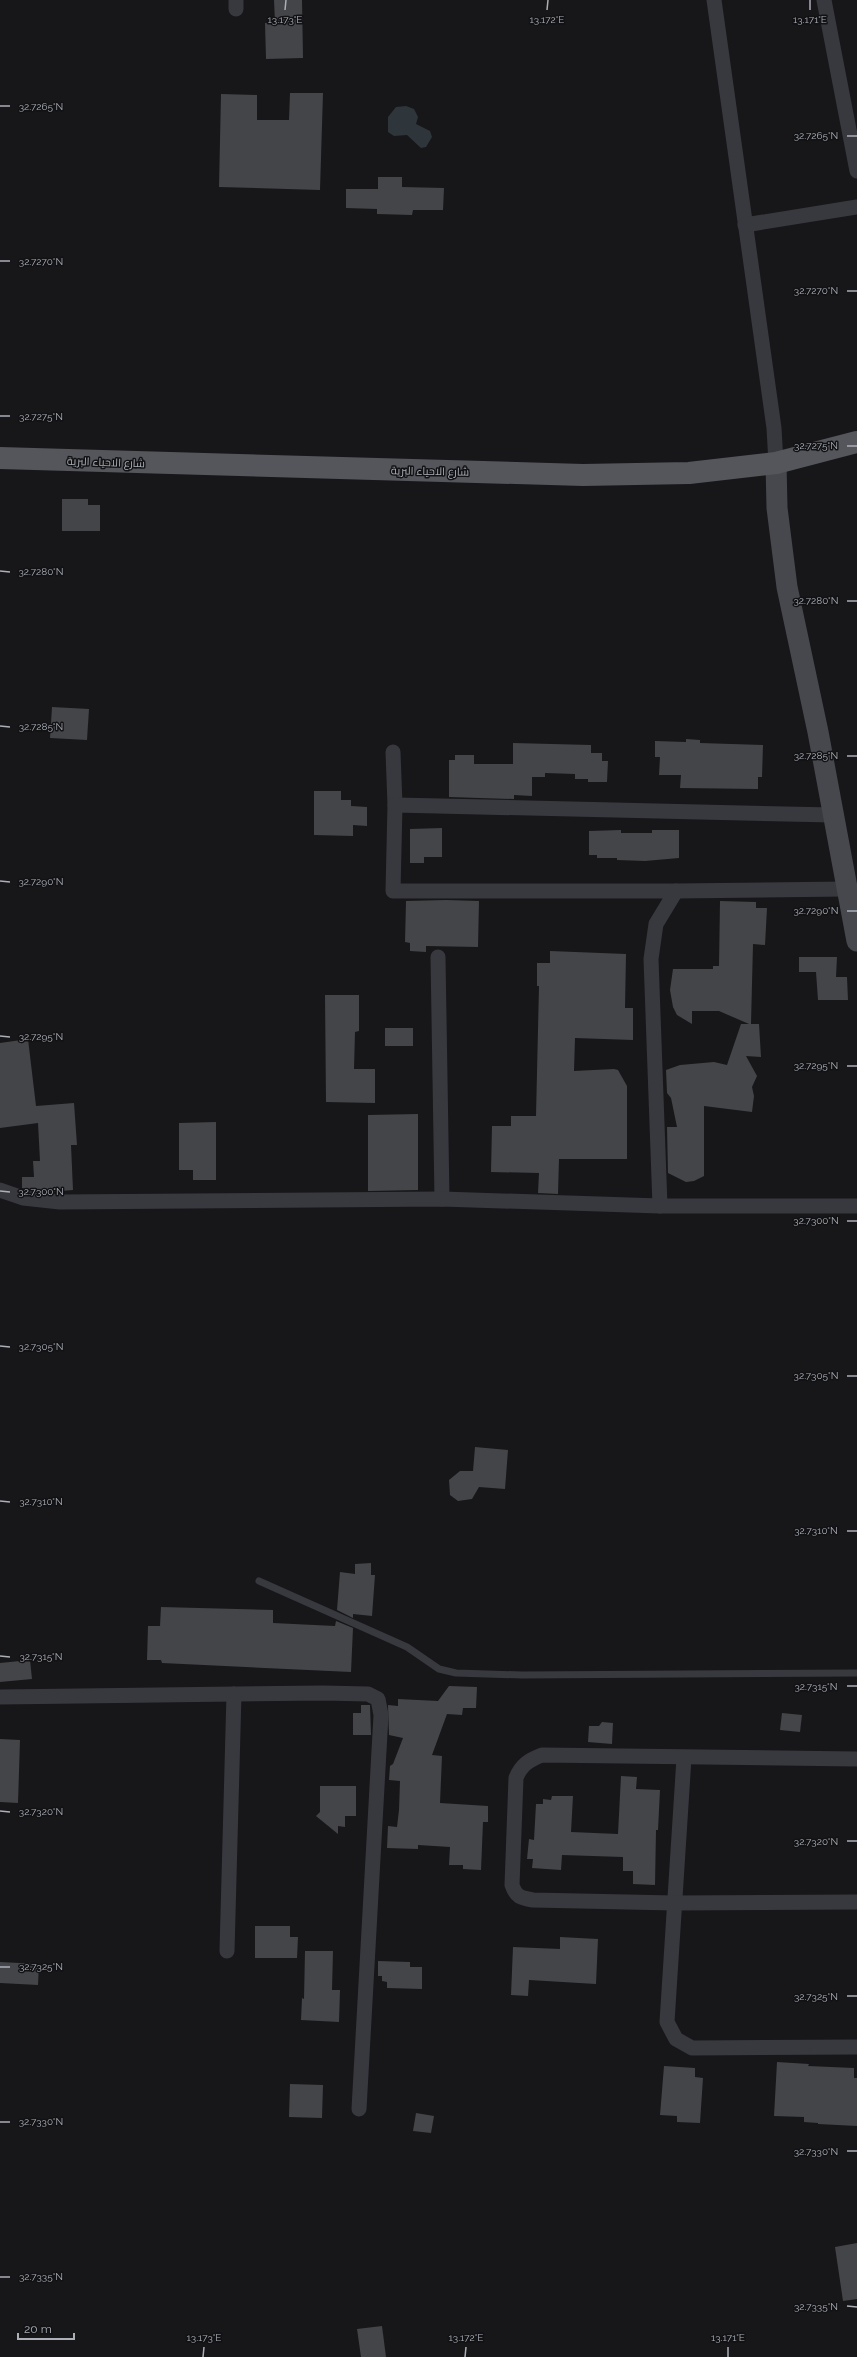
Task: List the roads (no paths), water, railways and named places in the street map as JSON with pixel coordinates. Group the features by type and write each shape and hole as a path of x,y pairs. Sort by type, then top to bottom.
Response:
{"main road":[{"name":"شارع الاحياء البرية","path":"0,458 583,475 689,473 776,463 857,442"}],"street":[{"path":"714,0 774,428 777,508 787,587 857,941"},
{"path":"824,0 857,171"},
{"path":"745,225 857,207"},
{"path":"393,752 395,805 393,891 676,891 846,889"},
{"path":"395,805 833,815"},
{"path":"660,1206 651,959 656,924 676,891"},
{"path":"438,957 442,1199"},
{"path":"0,1190 23,1198 60,1202 442,1199 660,1206 857,1206"},
{"path":"227,1951 234,1694"},
{"path":"0,1697 368,1694 378,1699 381,1721 359,2109"},
{"path":"857,1759 542,1755 529,1761 519,1769 516,1778 512,1886 516,1895 532,1900 674,1903 857,1902"},
{"path":"684,1758 667,2022 676,2039 692,2048 857,2047"}],"lane":[{"path":"259,1580 407,1647 439,1669 456,1673 522,1675 857,1672"}]}
